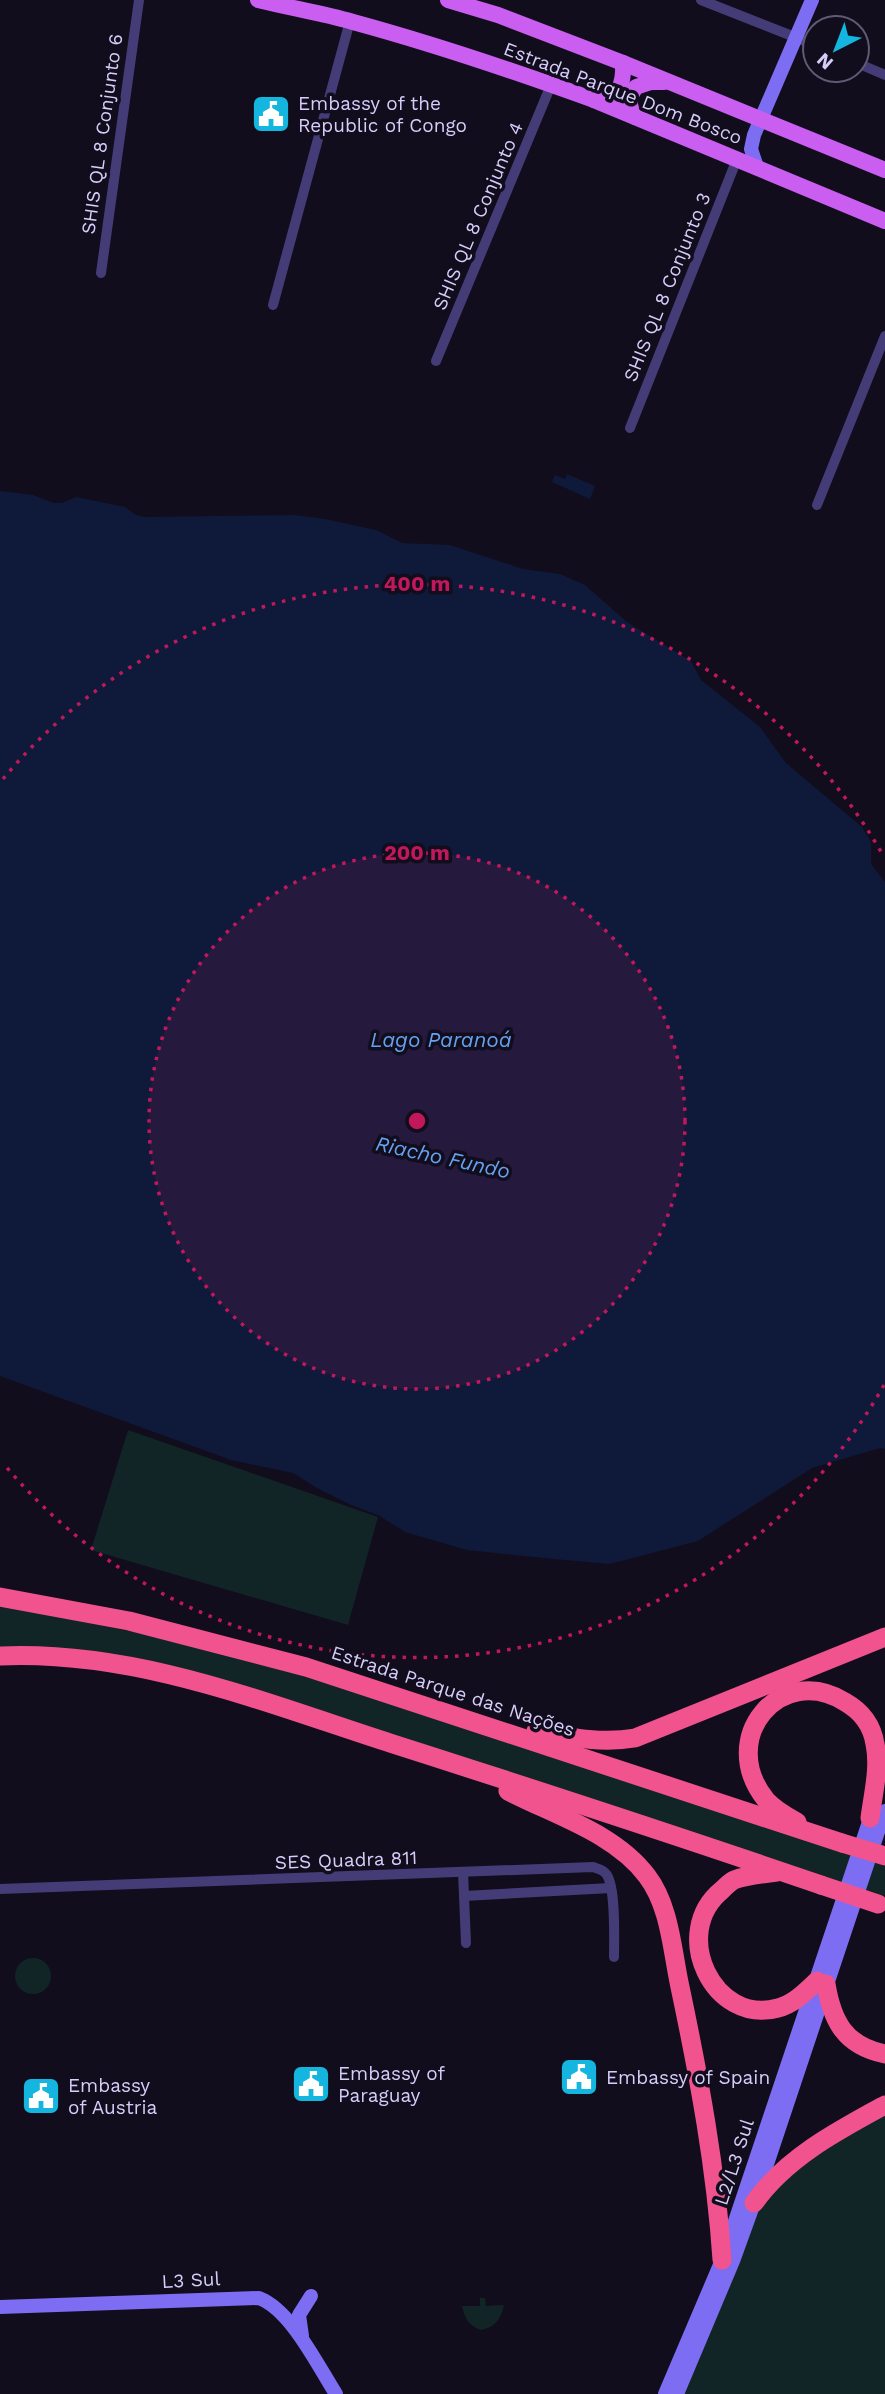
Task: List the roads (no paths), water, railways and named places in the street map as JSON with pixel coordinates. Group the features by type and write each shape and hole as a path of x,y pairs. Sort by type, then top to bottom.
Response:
{"highway":[{"name":"Estrada Parque das Nações","path":"0,1597 129,1621 306,1667 885,1856"},
{"path":"460,1716 590,1740 616,1741 635,1738 885,1637"},
{"path":"0,1656 61,1657 183,1677 882,1905"},
{"path":"837,1842 782,1813 768,1802 759,1789 750,1770 747,1752 750,1732 757,1718 769,1706 784,1697 811,1691 835,1696 857,1710 867,1721 875,1742 877,1815"},
{"path":"474,1770 506,1790 588,1830 616,1847 637,1864 658,1893 665,1914 717,2186 722,2260"},
{"path":"780,1871 733,1880 712,1898 699,1921 699,1956 716,1986 736,2003 747,2008 768,2010 790,2003 821,1982 838,2026 861,2046 885,2054"},
{"path":"754,2203 783,2169 809,2150 885,2105"}],"main road":[{"name":"Estrada Parque Dom Bosco","path":"448,0 498,15 623,63 885,170"},
{"path":"757,167 751,149 754,135 767,121 769,100 812,0"},
{"name":"Estrada Parque Dom Bosco","path":"262,1 350,21 446,49 594,100 885,221"},
{"path":"594,100 609,97 618,91 623,75 623,63"},
{"path":"635,117 629,100 636,87 651,82 670,82"},
{"name":"L2/L3 Sul","path":"665,2394 722,2260 821,1982 877,1815 885,1780"},
{"name":"L2/L3 Sul","path":"677,2394 733,2261 754,2203 821,1982"},
{"path":"303,2341 299,2315 312,2296"},
{"name":"L3 Sul","path":"0,2307 259,2298 280,2312 303,2341 336,2394"}],"street":[{"name":"SHIS QL 8 Conjunto 6","path":"101,273 139,0"},
{"path":"701,0 801,39"},
{"path":"273,305 350,21"},
{"name":"SHIS QL 8 Conjunto 4","path":"436,361 551,85"},
{"name":"SHIS QL 8 Conjunto 3","path":"630,428 737,159"},
{"path":"817,505 885,336"},
{"name":"SES Quadra 811","path":"0,1889 593,1867 603,1870 608,1876 611,1888"},
{"path":"463,1872 466,1943"},
{"path":"464,1896 611,1888 614,1957"}],"water":[{"path":"567,474 595,486 590,499 552,482 555,475 565,479"},
{"name":"Lago Paranoá","path":"0,491 33,495 54,503 62,503 76,497 125,507 144,517 295,515 325,519 376,530 402,543 450,545 523,569 560,574 585,585 627,622 691,661 701,680 760,727 786,763 862,827 871,842 871,864 885,882 885,1449 880,1448 812,1468 698,1541 610,1564 467,1550 405,1532 378,1515 351,1505 293,1473 231,1460 0,1376"}],"place":[{"name":"Embassy of the Republic of Congo","path":"271,114"},
{"name":"Embassy of Spain","path":"579,2077"},
{"name":"Embassy of Paraguay","path":"311,2084"},
{"name":"Embassy of Austria","path":"41,2096"}],"water label":[{"name":"Riacho Fundo","path":"443,1157"}]}
